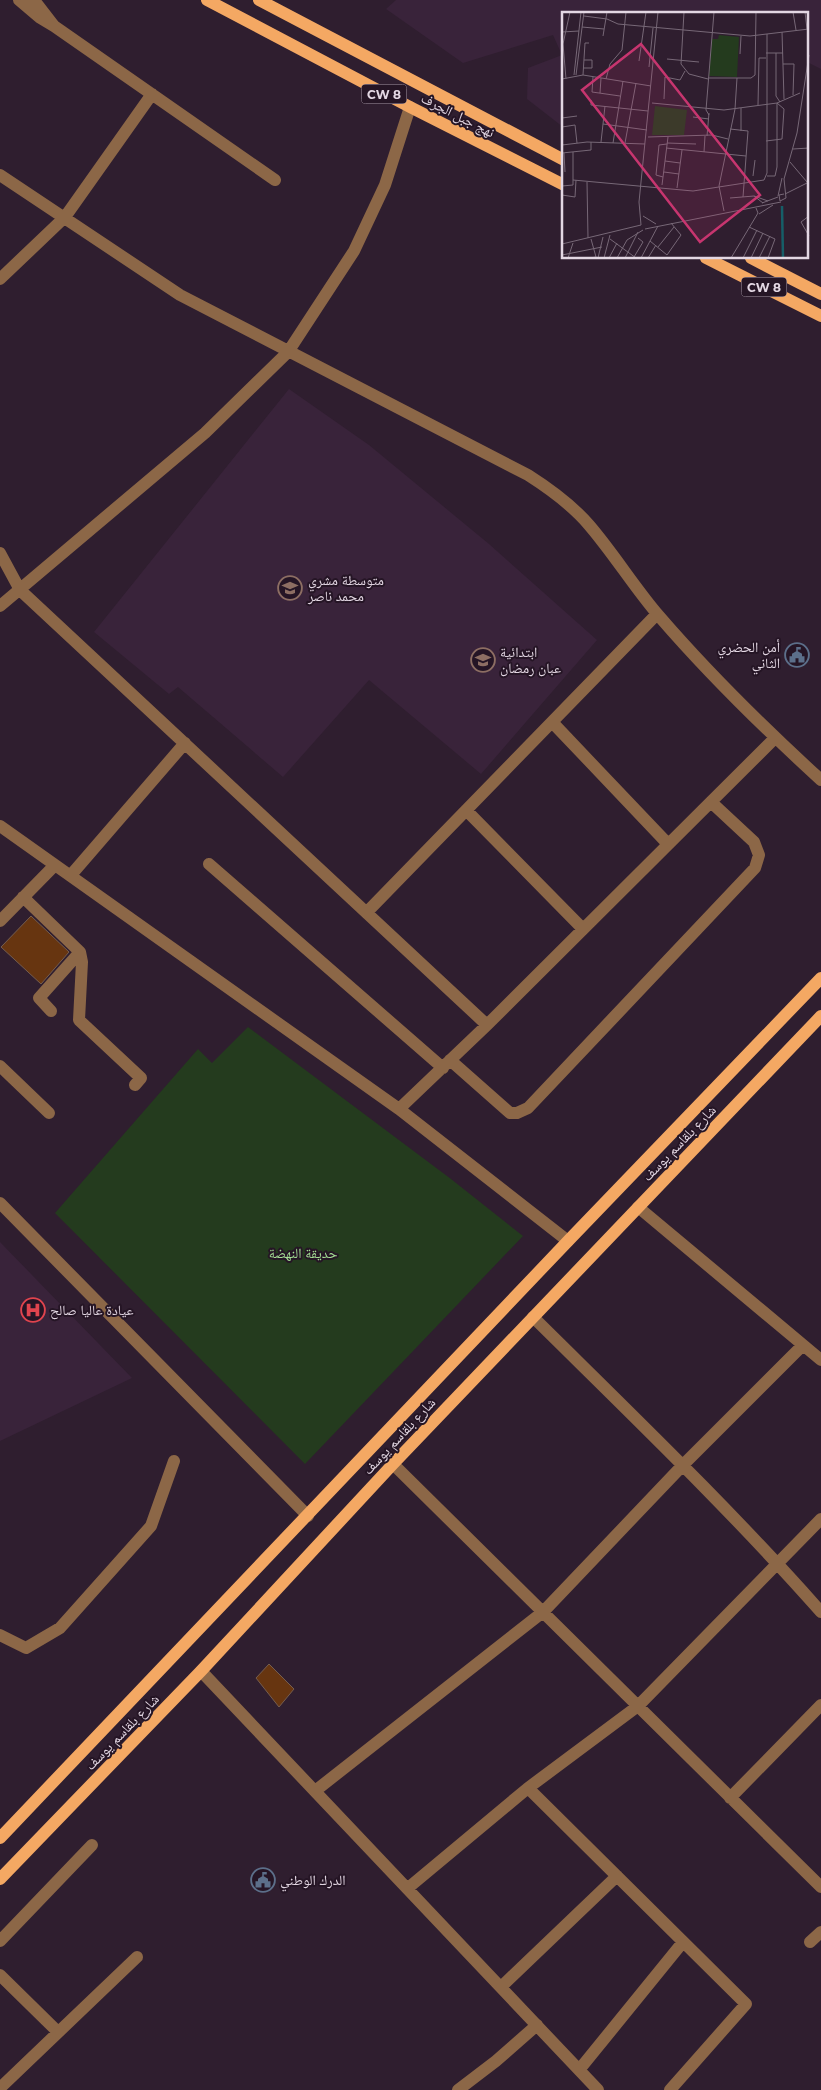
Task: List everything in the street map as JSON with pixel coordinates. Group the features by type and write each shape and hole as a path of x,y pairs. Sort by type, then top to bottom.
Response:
{"main road":[{"name":"نهج جبل الجرف","path":"207,0 410,107 562,184"},
{"name":"نهج جبل الجرف","path":"259,0 562,159"},
{"name":"CW 8","path":"708,259 821,316"},
{"name":"CW 8","path":"753,259 821,294"},
{"name":"شارع بلقاسم يوسف","path":"0,1838 821,978"},
{"name":"شارع بلقاسم يوسف","path":"0,1879 201,1671 393,1464 821,1016"}],"street":[{"path":"19,0 33,13 275,180"},
{"path":"34,0 54,26"},
{"path":"0,279 65,218 152,94"},
{"path":"0,606 205,432 288,352 354,251 385,185 410,107"},
{"path":"0,175 105,247 180,295 528,475 546,487 566,502 590,526 657,614 699,662 775,738 821,780"},
{"path":"0,553 20,590 487,1025"},
{"path":"367,912 657,614"},
{"path":"552,722 668,844"},
{"path":"399,1110 775,738"},
{"path":"70,875 185,743"},
{"path":"209,864 447,1064 510,1113 517,1113 528,1108 755,868 760,855 754,842 711,802"},
{"path":"466,810 583,929"},
{"path":"0,826 399,1110 568,1241"},
{"path":"0,921 55,865"},
{"path":"23,897 80,952 82,962 79,1020 141,1078 135,1085"},
{"path":"51,1011 39,998 80,952"},
{"path":"0,1066 49,1113"},
{"path":"0,1203 308,1516"},
{"path":"638,1207 821,1360"},
{"path":"533,1317 683,1465 778,1563 821,1612"},
{"path":"315,1791 543,1612 683,1465 803,1345"},
{"path":"0,1634 26,1648 60,1628 151,1526 174,1461"},
{"path":"393,1464 821,1887"},
{"path":"408,1888 528,1788 638,1706 821,1519"},
{"path":"201,1671 598,2090"},
{"path":"730,1798 821,1706"},
{"path":"528,1788 746,2004 670,2090"},
{"path":"0,1941 92,1845"},
{"path":"501,1987 617,1876"},
{"path":"810,1942 821,1932"},
{"path":"579,2070 683,1942"},
{"path":"0,2088 136,1957"},
{"path":"0,1975 58,2032"},
{"path":"458,2090 496,2061 537,2025"}],"shaded area":[{"path":"396,0 821,0 821,69 808,62 808,12 562,12 562,55 553,35 463,63 386,9"},
{"path":"562,55 562,126 527,99 528,68"},
{"name":"متوسطة مشري محمد ناصر","path":"289,389 369,445 489,544 597,640 481,774 369,680 283,777 178,687 169,694 94,632"},
{"name":"عيادة عاليا صالح","path":"0,1242 132,1378 0,1441"}],"green space":[{"name":"حديقة النهضة","path":"248,1027 451,1179 523,1236 305,1464 55,1213 198,1049 212,1063"}],"building":[{"path":"31,916 69,952 41,984 1,947"},
{"path":"269,1664 294,1689 279,1707 256,1678"}],"place":[{"name":"متوسطة مشري محمد ناصر","path":"290,588"},
{"name":"أمن الحضري الثاني","path":"797,655"},
{"name":"ابتدائية عبان رمضان","path":"483,660"},
{"name":"عيادة عاليا صالح","path":"33,1310"},
{"name":"الدرك الوطني","path":"263,1880"}]}
